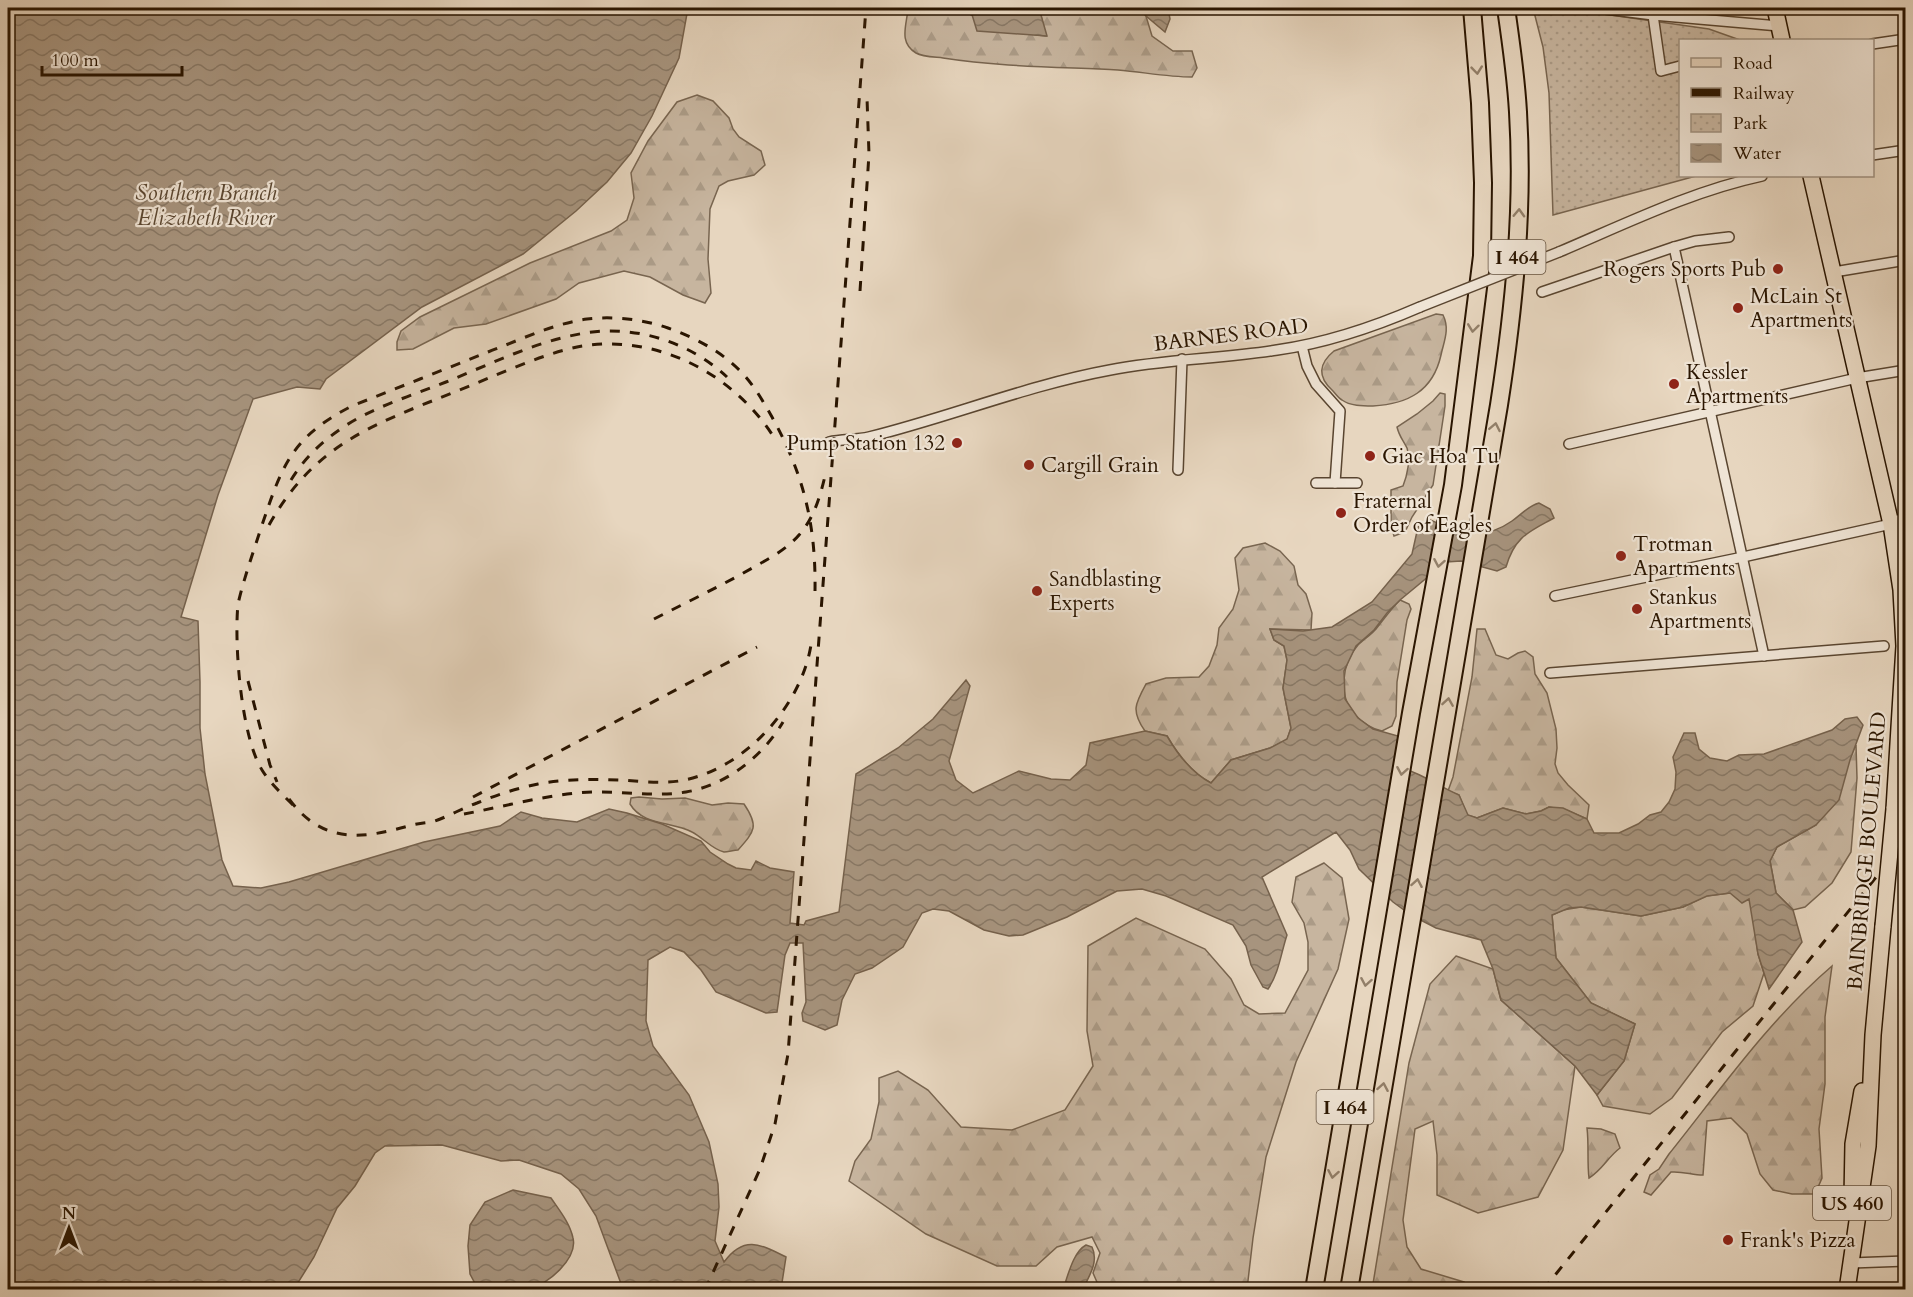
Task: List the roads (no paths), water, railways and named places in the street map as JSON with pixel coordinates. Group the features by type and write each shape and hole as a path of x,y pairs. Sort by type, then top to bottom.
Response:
{"highway":[{"name":"I 464","path":"1349,1290 1507,350 1517,253 1520,156 1514,66 1506,8"},
{"name":"I 464","path":"1314,1290 1453,484 1482,256 1483,183 1480,103 1472,9"}],"main road":[{"path":"1774,8 1780,33"},
{"name":"BAINBRIDGE BOULEVARD","path":"1811,177 1891,524 1901,590 1904,646 1894,809 1873,1035 1868,1146 1847,1290"}],"street":[{"path":"1597,8 1653,11 1780,33"},
{"path":"1653,11 1661,71 1679,66"},
{"path":"1874,44 1905,39"},
{"path":"1874,155 1905,150"},
{"name":"BARNES ROAD","path":"829,442 868,437 1107,370 1182,359 1274,351 1363,330 1694,196 1758,177"},
{"path":"1542,292 1674,247 1695,241 1729,237"},
{"path":"1674,247 1764,656"},
{"path":"1834,272 1905,260"},
{"path":"1302,346 1307,366 1316,384 1340,411 1335,483"},
{"path":"1178,470 1182,359"},
{"path":"1569,444 1857,378 1905,370"},
{"path":"1316,483 1358,483"},
{"path":"1555,596 1743,557 1905,519"},
{"path":"1550,673 1884,646"},
{"path":"1851,1263 1905,1261"}],"water":[{"name":"Southern Branch Elizabeth River","path":"8,8 688,8 679,58 652,116 631,153 607,182 576,211 523,254 422,307 326,379 320,389 297,387 253,399 218,495 181,617 198,621 200,728 205,774 222,860 233,886 261,888 289,882 424,842 500,826 521,812 542,818 577,822 609,809 662,824 701,841 710,852 736,868 751,870 756,861 770,868 794,872 790,923 804,925 806,921 839,912 856,774 898,748 933,719 966,680 970,686 949,761 956,780 973,793 1019,771 1051,779 1070,780 1086,765 1090,743 1145,731 1167,736 1186,763 1211,783 1231,760 1270,748 1287,739 1291,728 1283,688 1287,660 1284,646 1274,640 1270,629 1303,631 1332,627 1372,602 1412,554 1418,527 1430,520 1462,531 1481,533 1501,527 1539,503 1550,509 1554,518 1524,536 1514,548 1506,567 1497,571 1461,561 1446,562 1387,613 1374,630 1356,646 1344,671 1345,699 1358,718 1373,729 1398,736 1405,769 1459,795 1468,815 1477,818 1503,808 1526,814 1549,807 1563,808 1587,819 1594,833 1619,833 1650,815 1661,812 1675,789 1676,772 1673,757 1684,733 1695,733 1699,749 1710,758 1727,761 1739,755 1764,754 1832,730 1845,719 1857,717 1863,725 1839,800 1816,825 1777,847 1770,861 1776,893 1793,910 1802,942 1769,989 1758,954 1749,899 1742,903 1730,893 1707,896 1683,907 1641,916 1581,907 1569,908 1552,915 1556,958 1591,1003 1635,1024 1624,1061 1597,1095 1575,1066 1501,1000 1493,969 1481,940 1436,928 1411,915 1393,902 1359,869 1350,850 1336,832 1262,877 1287,935 1277,970 1268,989 1263,987 1251,965 1246,946 1233,925 1166,896 1142,889 1117,891 1067,917 1023,935 1009,936 984,930 949,911 933,909 922,913 903,947 872,968 855,974 842,1000 837,1025 825,1030 803,1021 802,1013 806,1002 803,943 790,943 785,955 777,1012 766,1013 716,992 701,970 684,952 670,947 648,960 646,1021 653,1046 689,1095 709,1142 718,1184 719,1207 715,1241 724,1262 738,1248 753,1244 786,1257 781,1289 718,1289 700,1284 695,1289 623,1289 596,1216 579,1189 561,1174 519,1160 501,1161 442,1145 385,1146 375,1153 355,1186 337,1208 314,1257 294,1289 8,1289"},
{"path":"970,8 1039,8 1047,36 977,31"},
{"path":"1140,8 1168,8 1170,19 1165,32 1146,16"},
{"path":"513,1190 551,1198 572,1232 571,1254 560,1270 536,1287 517,1290 478,1289 470,1274 468,1246 470,1225 485,1202"},
{"path":"1086,1245 1092,1247 1094,1258 1083,1289 1063,1289 1074,1259 1081,1248"}],"railway":[{"path":"705,1290 760,1169 775,1124 788,1054 866,8"},
{"path":"860,291 869,154 867,98"},
{"path":"293,805 262,770 249,735 238,665 238,604 268,506 283,470 302,442 315,429 352,406 536,333 574,321 597,318 628,319 648,322 678,332 709,347 736,367 752,385 772,417 792,459 806,501 813,544 815,591"},
{"path":"291,480 320,445 342,428 366,414 524,350 565,337 606,331 623,331 656,337 687,349 727,377"},
{"path":"269,525 287,497 306,474 327,455 374,426 532,361 577,347 606,344 635,346 663,352 690,363 715,377 738,395 758,415 775,439"},
{"path":"654,619 742,574 789,545 799,535 812,514 825,476"},
{"path":"289,799 302,814 316,824 330,831 361,835 435,821 492,797 538,784 589,780 672,782 703,775 746,750 782,713 805,668 811,645"},
{"path":"473,797 757,647"},
{"path":"248,681 270,765 277,782"},
{"path":"464,814 576,793 672,794 701,788 716,783 742,767 765,746 783,722"},
{"path":"1543,1290 1906,840"}],"place":[{"name":"Rogers Sports Pub","path":"1778,269"},
{"name":"McLain St Apartments","path":"1738,308"},
{"name":"Kessler Apartments","path":"1674,384"},
{"name":"Pump Station 132","path":"957,443"},
{"name":"Giac Hoa Tu","path":"1370,456"},
{"name":"Cargill Grain","path":"1029,465"},
{"name":"Fraternal Order of Eagles","path":"1341,513"},
{"name":"Trotman Apartments","path":"1621,556"},
{"name":"Sandblasting Experts","path":"1037,591"},
{"name":"Stankus Apartments","path":"1637,609"},
{"name":"Frank's Pizza","path":"1728,1240"}]}
